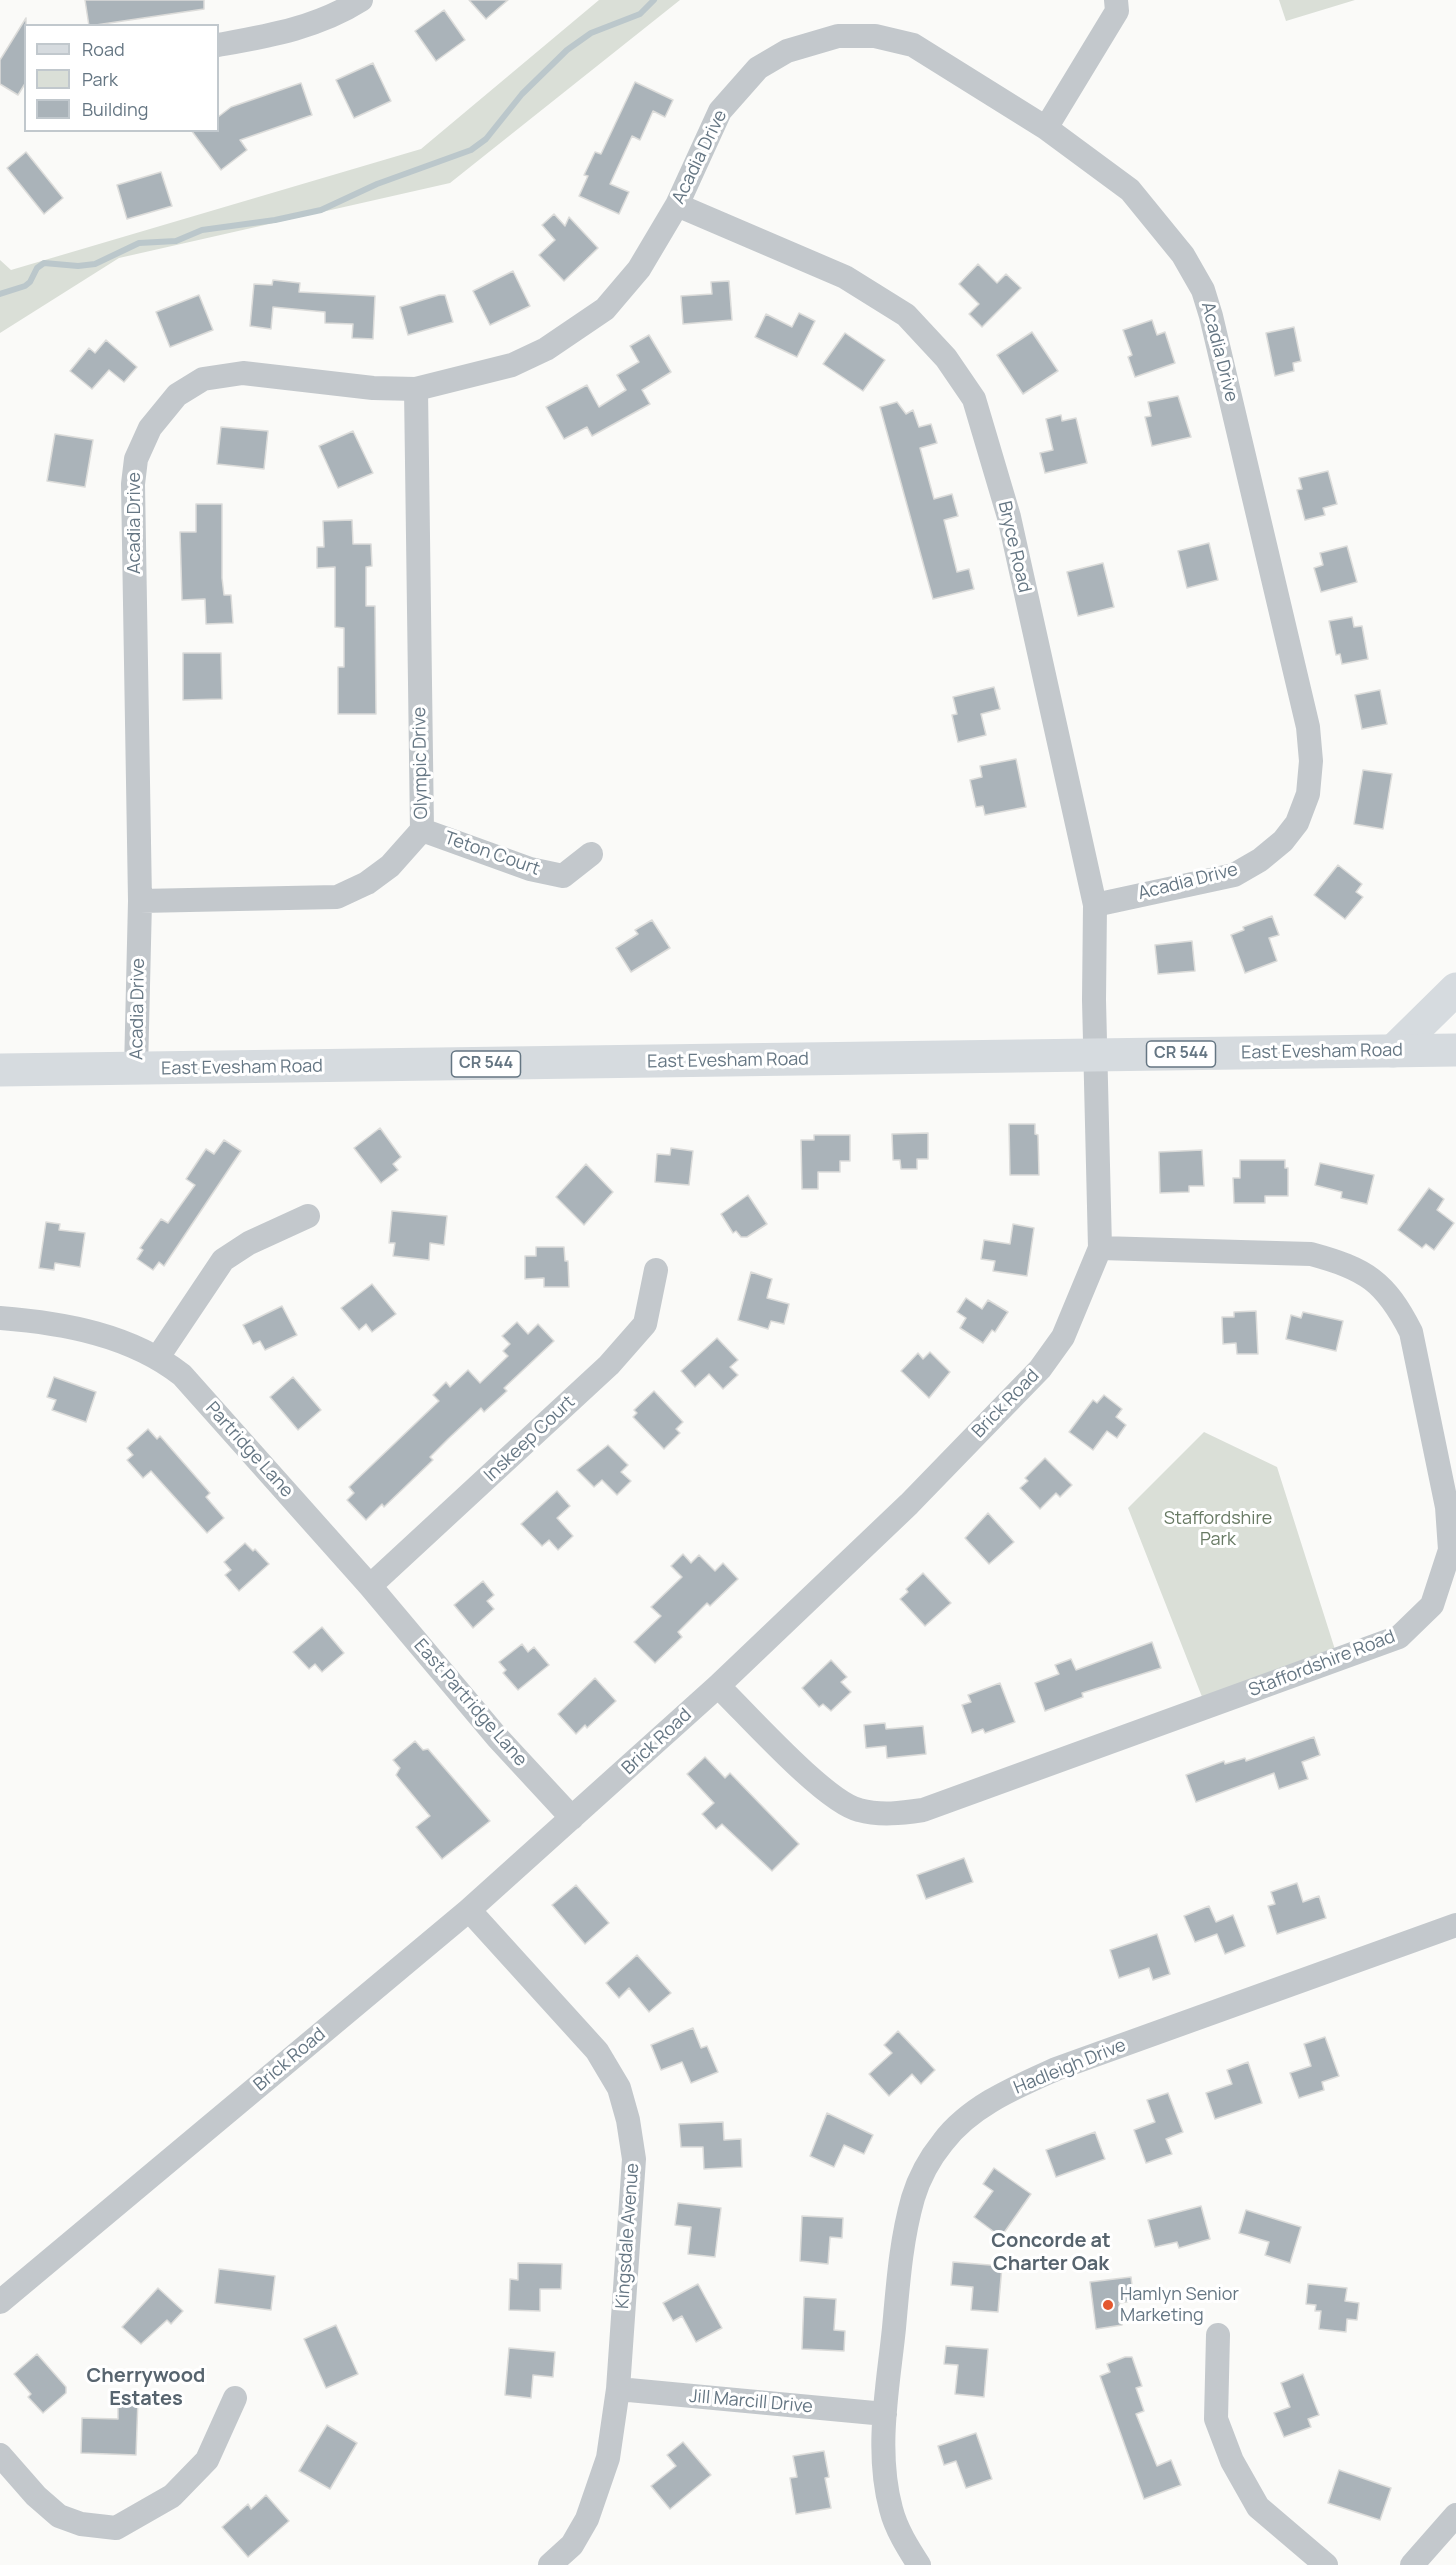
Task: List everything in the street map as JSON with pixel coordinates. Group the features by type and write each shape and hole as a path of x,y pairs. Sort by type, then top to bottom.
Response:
{"main road":[{"path":"1393,1051 1456,989"},
{"name":"East Evesham Road","path":"0,1070 136,1070 1456,1050"}],"street":[{"path":"219,45 287,33 339,14 361,0"},
{"path":"1046,128 1117,11 1116,0"},
{"name":"Acadia Drive","path":"136,1070 140,901 133,484 136,459 150,428 177,395 203,379 243,373 373,387 416,389 512,365 546,350 605,309 639,269 677,205 720,111 758,68 787,51 838,36 875,36 914,45 1046,128 1130,190 1183,255 1203,290 1212,316 1305,716 1311,761 1308,794 1297,823 1283,841 1260,860 1234,875 1095,905"},
{"name":"Bryce Road","path":"677,205 845,277 906,315 946,358 974,399 1009,518 1095,905 1095,1055"},
{"name":"Olympic Drive","path":"140,901 337,897 367,883 390,866 422,830 416,389"},
{"name":"Teton Court","path":"422,830 530,869 563,876 591,854"},
{"name":"Brick Road","path":"0,2302 469,1910 572,1818 718,1686 909,1504 1040,1369 1063,1337 1100,1248 1095,1055"},
{"path":"158,1357 223,1260 249,1243 308,1216"},
{"name":"Staffordshire Road","path":"718,1686 828,1794 857,1810 898,1814 923,1809 1399,1637 1432,1605 1450,1550 1447,1507 1411,1332 1398,1307 1375,1280 1343,1263 1311,1254 1100,1248"},
{"name":"Inskeep Court","path":"370,1586 609,1365 645,1324 656,1270"},
{"name":"Partridge Lane","path":"0,1318 52,1322 111,1338 158,1357 182,1375 370,1586"},
{"name":"East Partridge Lane","path":"370,1586 497,1737 572,1818"},
{"name":"Kingsdale Avenue","path":"469,1910 597,2051 618,2088 628,2120 634,2159 618,2389 608,2458 587,2519 572,2545 550,2565"},
{"name":"Hadleigh Drive","path":"920,2565 906,2544 891,2509 882,2456 904,2233 914,2195 927,2166 944,2140 965,2118 1009,2091 1056,2069 1456,1925"},
{"path":"1218,2335 1216,2419 1232,2461 1258,2507 1326,2565"},
{"name":"Jill Marcill Drive","path":"618,2389 885,2414"},
{"path":"0,2455 36,2496 59,2516 81,2524 116,2528 172,2496 207,2460 235,2398"},
{"path":"1412,2565 1456,2515"}],"green space":[{"path":"599,0 680,0 450,183 119,258 0,333 0,260 11,270 421,149"},
{"path":"1279,0 1355,0 1286,21"},
{"name":"Staffordshire Park","path":"1204,1432 1277,1467 1338,1659 1206,1707 1128,1508"}],"building":[{"path":"85,0 204,0 204,9 89,24"},
{"path":"469,0 508,0 486,19"},
{"path":"444,10 465,40 436,61 415,31"},
{"path":"26,18 26,24 24,24 24,85 18,95 0,84 0,60"},
{"path":"373,63 391,101 354,118 336,80"},
{"path":"635,82 673,100 665,117 653,111 640,140 632,136 610,184 629,192 619,214 579,196 588,176 584,175 595,152 601,154"},
{"path":"301,83 312,115 240,140 247,150 221,170 192,132 219,132 219,116 231,107"},
{"path":"26,152 63,198 44,214 7,168"},
{"path":"161,172 172,206 127,219 117,185"},
{"path":"554,214 565,226 569,217 598,248 564,281 539,255 555,240 542,225"},
{"path":"978,264 997,283 1006,274 1021,288 982,327 969,314 979,304 959,284"},
{"path":"513,271 530,306 490,325 473,291"},
{"path":"273,280 300,283 299,292 375,296 373,339 352,338 353,324 325,323 325,312 273,307 271,329 250,326 254,284 272,285"},
{"path":"729,281 732,320 683,324 681,296 712,294 711,282"},
{"path":"199,295 213,330 170,347 156,312"},
{"path":"445,295 453,322 408,335 400,307"},
{"path":"799,313 815,321 797,357 755,337 766,314 792,327"},
{"path":"1152,320 1157,335 1165,332 1175,363 1135,377 1128,357 1132,355 1123,330"},
{"path":"1294,327 1301,361 1293,363 1294,371 1275,376 1266,333"},
{"path":"1032,332 1058,371 1023,394 997,355"},
{"path":"845,333 885,360 863,391 823,364"},
{"path":"649,335 671,372 642,390 650,404 592,436 587,427 564,439 546,407 587,385 599,407 626,390 617,375 639,362 630,346"},
{"path":"106,340 137,367 124,382 109,370 92,389 70,371 89,348 95,353"},
{"path":"1178,396 1191,437 1152,446 1145,417 1151,416 1148,402"},
{"path":"897,402 906,414 913,410 919,427 931,424 937,443 920,448 934,499 952,494 958,516 944,520 957,572 969,569 974,589 933,599 880,407"},
{"path":"1061,415 1062,421 1076,418 1087,463 1045,473 1040,453 1053,450 1046,419"},
{"path":"221,427 268,431 264,469 217,464"},
{"path":"353,431 373,473 338,488 319,446"},
{"path":"55,434 93,440 85,487 47,481"},
{"path":"1328,471 1337,504 1323,508 1325,515 1305,520 1297,490 1302,489 1299,478"},
{"path":"196,504 222,504 222,578 224,595 231,595 233,623 206,624 205,599 182,600 180,532 196,532"},
{"path":"352,520 353,544 371,544 372,566 366,567 366,606 375,606 376,714 338,714 338,667 344,667 344,628 335,627 335,567 317,568 317,547 324,547 323,521"},
{"path":"1209,543 1218,580 1187,588 1178,551"},
{"path":"1347,546 1357,582 1321,592 1314,568 1323,565 1320,553"},
{"path":"1103,563 1114,607 1078,616 1067,572"},
{"path":"1352,617 1354,627 1362,626 1368,659 1342,664 1340,654 1336,655 1329,621"},
{"path":"183,653 221,653 222,699 183,700"},
{"path":"994,687 1000,709 981,714 986,735 958,742 952,715 957,714 953,697"},
{"path":"1380,690 1387,724 1362,729 1355,695"},
{"path":"1016,759 1026,807 985,815 983,806 976,807 970,780 982,777 980,766"},
{"path":"1363,770 1392,774 1383,829 1354,824"},
{"path":"1338,865 1362,884 1356,892 1363,897 1345,919 1314,895"},
{"path":"1272,916 1279,935 1269,938 1277,961 1245,973 1231,935 1244,930 1243,927"},
{"path":"652,920 670,948 631,972 616,948 638,934 635,930"},
{"path":"1192,941 1195,971 1158,974 1155,945"},
{"path":"1009,1124 1035,1124 1035,1134 1038,1135 1039,1175 1010,1175"},
{"path":"380,1128 401,1157 393,1164 398,1170 381,1183 354,1148"},
{"path":"928,1133 928,1159 917,1159 917,1169 901,1169 900,1160 893,1160 892,1134"},
{"path":"814,1135 850,1135 850,1161 840,1161 840,1172 818,1172 818,1189 802,1189 801,1140 814,1140"},
{"path":"224,1140 241,1151 164,1266 159,1262 153,1270 137,1259 143,1250 140,1248 161,1219 168,1223 195,1185 186,1179 206,1149 214,1154"},
{"path":"671,1148 693,1151 689,1185 655,1182 657,1154 670,1155"},
{"path":"1202,1150 1204,1186 1189,1186 1189,1192 1160,1193 1159,1152"},
{"path":"1240,1160 1285,1160 1285,1168 1288,1168 1288,1196 1265,1196 1265,1203 1234,1203 1233,1178 1240,1178"},
{"path":"1320,1163 1374,1175 1367,1204 1341,1198 1342,1192 1315,1185"},
{"path":"586,1164 613,1192 584,1225 556,1197"},
{"path":"1429,1188 1444,1199 1437,1210 1454,1223 1434,1250 1426,1244 1422,1248 1398,1230"},
{"path":"748,1195 767,1224 747,1237 741,1237 736,1231 733,1233 721,1214"},
{"path":"392,1211 447,1216 444,1245 430,1243 429,1260 393,1256 395,1243 389,1243"},
{"path":"46,1222 60,1224 59,1230 85,1233 80,1267 55,1263 54,1270 39,1268"},
{"path":"1013,1224 1034,1228 1027,1276 993,1271 995,1261 981,1259 984,1240 1010,1244"},
{"path":"536,1247 564,1247 565,1261 568,1261 569,1287 544,1287 544,1278 525,1279 525,1256 536,1256"},
{"path":"751,1272 772,1279 767,1298 789,1304 784,1324 771,1321 768,1329 738,1320"},
{"path":"372,1284 396,1314 372,1332 366,1324 359,1330 341,1308"},
{"path":"966,1298 982,1309 988,1300 1008,1312 995,1332 992,1330 983,1343 960,1328 966,1318 957,1312"},
{"path":"282,1306 297,1335 265,1350 260,1341 253,1344 243,1325"},
{"path":"1256,1311 1258,1354 1237,1354 1236,1343 1223,1344 1222,1317 1234,1317 1234,1312"},
{"path":"1303,1312 1343,1321 1336,1351 1286,1339 1291,1315 1301,1318"},
{"path":"517,1322 528,1334 538,1324 554,1341 504,1388 507,1391 484,1412 481,1408 430,1457 433,1460 384,1507 382,1504 366,1520 347,1500 354,1493 349,1487 439,1401 433,1395 446,1382 450,1387 468,1370 480,1383 508,1356 503,1351 510,1344 502,1336"},
{"path":"717,1338 738,1360 730,1367 738,1375 723,1389 709,1374 695,1387 681,1371"},
{"path":"930,1352 950,1372 929,1398 901,1371 918,1353 923,1359"},
{"path":"54,1377 96,1392 86,1422 52,1410 56,1400 47,1397"},
{"path":"293,1377 321,1410 298,1430 270,1397"},
{"path":"654,1391 683,1422 676,1429 680,1433 664,1449 633,1417 637,1413 634,1410"},
{"path":"1104,1395 1122,1409 1116,1417 1126,1425 1117,1438 1107,1431 1093,1450 1069,1432 1093,1400 1097,1403"},
{"path":"148,1429 157,1439 160,1436 210,1493 206,1497 224,1518 207,1533 151,1471 143,1478 127,1460 133,1455 127,1448"},
{"path":"608,1445 628,1465 621,1472 631,1481 617,1495 602,1480 594,1487 577,1470"},
{"path":"1045,1458 1072,1485 1060,1497 1056,1493 1040,1509 1020,1488 1028,1481 1025,1478"},
{"path":"557,1491 570,1506 557,1518 573,1536 558,1550 549,1540 542,1546 521,1524"},
{"path":"988,1513 1014,1542 989,1564 965,1538"},
{"path":"245,1543 253,1551 255,1549 269,1564 239,1591 225,1575 231,1570 224,1562"},
{"path":"683,1554 691,1563 699,1555 715,1571 723,1563 738,1579 710,1606 707,1603 678,1632 682,1637 655,1663 634,1642 661,1616 651,1607 682,1577 671,1566"},
{"path":"923,1573 951,1603 925,1626 900,1599 908,1592 906,1589"},
{"path":"483,1581 494,1595 487,1601 494,1609 473,1628 454,1605"},
{"path":"322,1627 344,1653 322,1672 315,1664 309,1669 293,1652"},
{"path":"1152,1642 1161,1668 1082,1693 1083,1697 1045,1711 1035,1683 1059,1674 1055,1665 1071,1659 1076,1670"},
{"path":"522,1644 528,1652 534,1647 549,1665 518,1690 503,1673 506,1670 499,1662"},
{"path":"831,1660 847,1677 841,1682 851,1692 831,1711 823,1704 819,1707 802,1688"},
{"path":"595,1678 616,1701 587,1728 585,1725 576,1734 558,1714"},
{"path":"1000,1683 1015,1722 985,1733 983,1729 972,1733 962,1705 971,1702 968,1695"},
{"path":"885,1723 886,1729 923,1726 926,1754 887,1758 886,1746 866,1748 864,1725"},
{"path":"1314,1737 1320,1755 1302,1762 1308,1779 1279,1789 1274,1773 1196,1802 1186,1775 1224,1761 1225,1764 1245,1758 1246,1761"},
{"path":"415,1741 423,1750 428,1749 490,1821 442,1859 416,1827 430,1816 396,1775 400,1768 393,1760"},
{"path":"705,1757 725,1778 730,1773 799,1844 772,1871 722,1824 716,1829 702,1814 714,1803 687,1774"},
{"path":"964,1858 973,1882 926,1899 917,1875"},
{"path":"1297,1883 1303,1902 1319,1896 1326,1918 1277,1934 1268,1906 1275,1904 1271,1892"},
{"path":"576,1885 609,1923 585,1944 552,1905"},
{"path":"1209,1906 1216,1922 1233,1915 1245,1946 1225,1954 1217,1934 1195,1942 1184,1916"},
{"path":"1157,1934 1170,1974 1153,1980 1149,1968 1119,1978 1110,1950"},
{"path":"637,1955 671,1993 649,2012 629,1988 619,1998 606,1983"},
{"path":"693,2028 701,2048 707,2046 718,2072 691,2083 682,2062 661,2070 651,2045"},
{"path":"898,2031 935,2070 921,2084 912,2074 889,2096 869,2074 892,2053 884,2045"},
{"path":"1325,2037 1339,2076 1322,2082 1324,2090 1299,2098 1290,2073 1311,2066 1304,2044"},
{"path":"1248,2062 1262,2103 1215,2119 1206,2093 1232,2084 1227,2070"},
{"path":"1168,2093 1183,2132 1166,2139 1172,2154 1146,2163 1134,2130 1155,2122 1147,2100"},
{"path":"827,2113 873,2135 864,2154 844,2145 834,2167 810,2156"},
{"path":"723,2122 724,2140 741,2139 742,2167 704,2169 703,2147 681,2147 679,2124"},
{"path":"1095,2132 1105,2159 1056,2177 1046,2150"},
{"path":"994,2168 1031,2194 1001,2237 974,2217 993,2191 983,2184"},
{"path":"678,2203 721,2208 715,2257 688,2254 691,2227 675,2225"},
{"path":"1201,2206 1210,2239 1179,2248 1177,2242 1155,2247 1148,2220"},
{"path":"1246,2210 1301,2227 1290,2263 1265,2255 1269,2242 1239,2233"},
{"path":"802,2216 843,2218 842,2238 830,2237 828,2264 800,2261"},
{"path":"953,2262 1002,2266 998,2312 971,2310 973,2287 951,2285"},
{"path":"518,2263 562,2264 561,2289 540,2289 540,2311 509,2310 510,2279 518,2280"},
{"path":"219,2269 275,2276 271,2310 215,2303"},
{"path":"1131,2277 1134,2301 1119,2303 1122,2325 1096,2329 1090,2282"},
{"path":"698,2284 722,2328 696,2342 682,2316 673,2321 663,2303"},
{"path":"1308,2284 1347,2288 1345,2301 1359,2303 1357,2320 1347,2319 1346,2332 1319,2329 1321,2311 1315,2311 1316,2305 1306,2304"},
{"path":"158,2288 183,2311 171,2324 167,2320 141,2344 122,2327"},
{"path":"804,2297 836,2299 834,2330 845,2331 844,2351 802,2349"},
{"path":"336,2325 358,2374 326,2388 304,2339"},
{"path":"946,2346 988,2349 984,2397 955,2394 958,2365 944,2364"},
{"path":"509,2348 555,2352 553,2377 533,2375 531,2398 505,2395"},
{"path":"37,2354 66,2387 66,2393 43,2413 28,2397 31,2394 14,2374"},
{"path":"1125,2357 1132,2357 1142,2386 1136,2388 1144,2411 1136,2414 1157,2466 1171,2460 1181,2485 1144,2499 1100,2376 1110,2372 1107,2364"},
{"path":"1303,2374 1319,2415 1308,2419 1311,2427 1284,2437 1274,2413 1290,2407 1281,2383"},
{"path":"118,2398 138,2399 136,2455 81,2453 82,2418 118,2419"},
{"path":"327,2425 357,2443 330,2489 299,2471"},
{"path":"976,2433 992,2479 966,2488 956,2461 944,2465 938,2446"},
{"path":"683,2442 711,2475 670,2509 651,2486 676,2466 667,2455"},
{"path":"824,2451 829,2477 825,2478 831,2508 796,2514 790,2478 797,2477 793,2456"},
{"path":"1339,2470 1391,2488 1380,2520 1328,2503"},
{"path":"266,2495 289,2521 248,2557 222,2527 248,2504 251,2509"}],"waterway":[{"path":"0,294 25,286 30,282 37,268 44,263 78,266 95,264 139,243 176,241 202,230 275,220 321,210 377,184 471,150 486,139 522,94 567,50 591,33 640,14 654,0"}],"place":[{"name":"Hamlyn Senior Marketing","path":"1108,2305"}],"district":[{"name":"Concorde at Charter Oak","path":"1051,2252"},
{"name":"Cherrywood Estates","path":"146,2388"}]}
